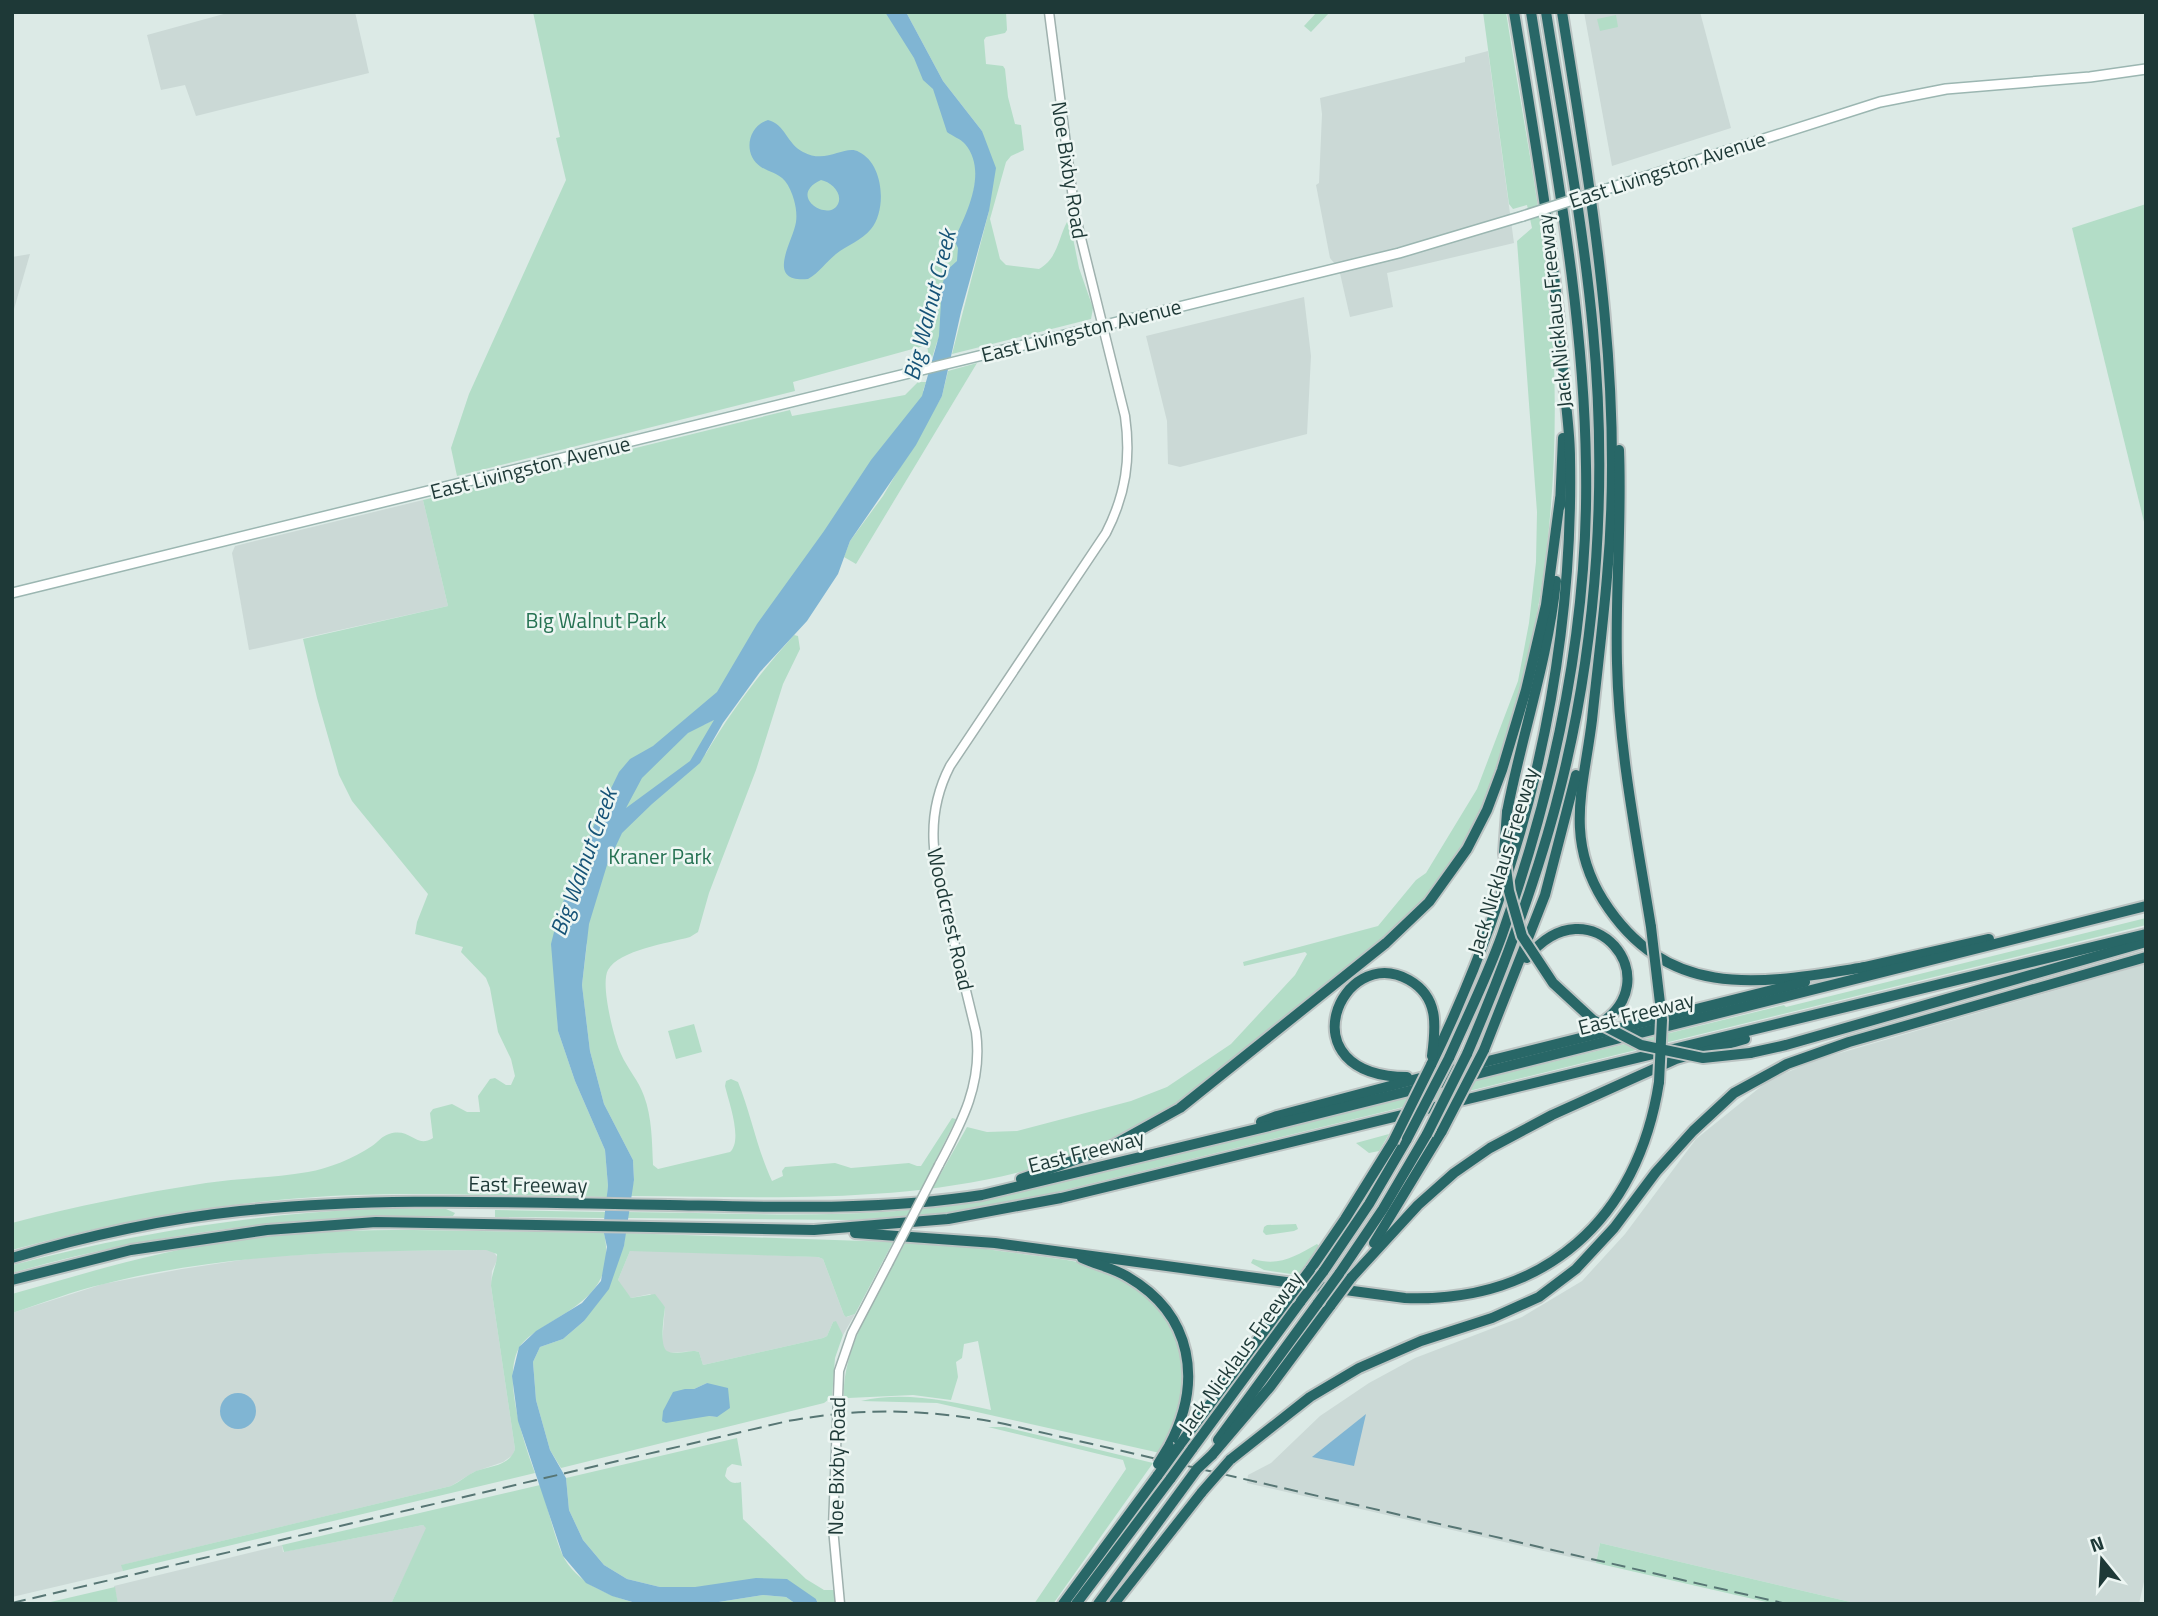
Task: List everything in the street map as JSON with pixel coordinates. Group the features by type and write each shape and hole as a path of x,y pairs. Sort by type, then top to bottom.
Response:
{"highway":[{"path":"1063,1604 1174,1446 1310,1270 1351,1211 1392,1142 1453,1020 1503,890 1530,798 1549,712 1564,622 1571,511 1570,454 1563,350 1514,12"},
{"name":"Jack Nicklaus Freeway","path":"1076,1604 1323,1272 1369,1204 1449,1058 1493,958 1531,847 1567,691 1577,622 1584,545 1586,466 1578,329 1571,267 1531,12"},
{"name":"Jack Nicklaus Freeway","path":"1098,1604 1339,1274 1427,1134 1467,1054 1514,938 1562,782 1581,682 1596,556 1599,444 1593,330 1578,212 1546,12"},
{"path":"1562,12 1606,311 1612,452 1611,533 1579,804 1582,845 1596,887 1618,920 1645,946 1671,963 1701,975 1730,981 1761,982 1866,967"},
{"path":"1602,1218 1629,1179 1644,1146 1659,1082 1662,1020 1620,719 1616,620 1619,459 1612,331 1606,311"},
{"path":"1565,396 1553,607 1528,725 1515,768 1507,812 1504,853 1509,891 1521,936 1553,983 1592,1020 1641,1045 1703,1058 1750,1053 2146,943"},
{"path":"884,1205 945,1196 1033,1176 1106,1149 1153,1125 1205,1090 1386,943 1429,902 1467,849 1487,810 1502,770 1526,690 1546,605 1560,499"},
{"path":"1210,1454 1270,1387 1351,1278 1443,1131 1484,1050 1552,873 1593,701"},
{"path":"1230,1136 1277,1116 1541,1047 1866,967 2142,907"},
{"name":"East Freeway","path":"12,1258 110,1234 238,1211 378,1202 822,1208 946,1200 993,1192 1230,1136 2142,907"},
{"path":"1511,984 1524,962 1541,942 1567,929 1590,929 1602,934 1612,942 1623,958 1627,971 1627,988 1622,1003 1613,1015 1597,1026 1541,1047"},
{"name":"East Freeway","path":"12,1280 171,1243 267,1230 376,1223 814,1230 948,1219 1015,1208 2146,934"},
{"path":"1855,1026 1888,1023 2042,979 2146,956"},
{"path":"814,1230 969,1240 1385,1296 1437,1298 1486,1291 1532,1274 1573,1247 1656,1171 1693,1131 1734,1093 1787,1064 1849,1042 2146,956"},
{"path":"1424,1077 1384,1077 1359,1068 1349,1060 1339,1046 1335,1029 1338,1009 1345,995 1361,980 1380,974 1404,977 1419,987 1429,998 1435,1015 1436,1029 1431,1065"},
{"path":"1351,1278 1418,1205 1472,1161 1523,1129 1676,1059 1831,1012"},
{"path":"1114,1604 1230,1460 1310,1397 1359,1368 1421,1341 1492,1318 1539,1297 1576,1269 1614,1228 1656,1171"},
{"path":"1070,1253 1116,1271 1144,1287 1160,1303 1175,1325 1186,1352 1189,1387 1174,1446"},
{"path":"12,1287 76,1263"}],"main road":[{"name":"East Livingston Avenue","path":"12,593 1399,253 1880,102 1946,89 2090,77 2146,69"}],"street":[{"name":"Noe Bixby Road","path":"1049,12 1073,203 1083,253 1103,325"},
{"name":"Woodcrest Road","path":"853,1331 970,1105 977,1075 979,1052 976,1032 935,864 932,842 935,806 950,766 1100,542 1122,498 1129,456 1127,429 1103,325"},
{"name":"Noe Bixby Road","path":"840,1604 833,1528 838,1380 843,1354 853,1331"}],"shaded area":[{"path":"231,12 355,12 369,73 196,116 185,85 161,90 147,35"},
{"path":"1584,12 1700,12 1731,128 1612,166"},
{"path":"1488,51 1514,243 1387,273 1393,307 1350,317 1339,269 1330,258 1316,185 1319,183 1322,114 1320,98 1465,62 1465,57"},
{"path":"30,254 12,316 12,257"},
{"path":"1304,297 1311,356 1307,434 1180,467 1168,464 1167,421 1146,336"},
{"path":"423,500 448,606 249,650 232,553 235,546"},
{"path":"2146,964 2146,1573 2139,1604 1859,1604 1600,1543 1596,1563 1247,1483 1248,1475 1271,1463 1320,1416 1369,1383 1415,1358 1522,1317 1582,1281 1625,1234 1696,1139 1769,1080 1816,1060"},
{"path":"369,1251 493,1251 498,1258 492,1271 491,1286 515,1449 513,1455 503,1462 474,1472 451,1486 122,1565 123,1571 12,1597 12,1313 103,1284 261,1257"},
{"path":"630,1251 818,1257 823,1259 844,1315 847,1317 855,1314 843,1335 833,1322 827,1336 823,1338 703,1365 699,1352 669,1353 665,1350 662,1344 665,1307 650,1294 631,1298 619,1284 618,1280"},
{"path":"423,1525 427,1528 391,1604 118,1604 114,1586 282,1545 283,1552"}],"green space":[{"path":"533,12 901,12 982,147 947,330 937,342 932,358 929,358 927,345 793,382 795,391 457,476 451,448 469,394 566,180 556,138 560,137"},
{"path":"906,12 1006,12 1005,33 986,37 984,40 986,64 1003,66 1005,69 1008,97 1015,124 1021,125 1024,150 1011,156 1006,162 990,219 1000,259 1006,265 1039,269 1050,259 1067,222 1070,223 1079,268 1093,308 1091,319 952,354 989,211 982,131 943,81"},
{"path":"1317,12 1330,12 1311,32 1304,26"},
{"path":"1483,12 1506,12 1548,287 1555,417 1546,551 1532,641 1519,697 1479,823 1463,851 1430,896 1375,948 1183,1099 1120,1136 1055,1162 986,1180 916,1190 844,1196 701,1197 630,1196 634,1180 633,1160 604,1104 590,1051 582,985 587,943 556,996 558,1031 575,1081 605,1150 607,1197 401,1194 278,1200 144,1219 12,1250 12,1223 157,1191 219,1181 316,1171 357,1155 389,1134 403,1133 417,1140 427,1141 433,1138 430,1113 433,1109 452,1104 467,1112 480,1112 478,1096 490,1079 495,1078 511,1085 515,1076 511,1059 498,1032 486,978 461,952 463,947 415,934 428,894 352,801 339,775 303,639 448,606 423,500 790,410 792,416 905,395 918,382 926,382 923,391 930,390 704,725 715,719 705,755 758,678 794,635 798,636 800,649 783,684 756,770 709,893 698,932 690,937 633,952 622,957 608,970 606,987 612,1025 621,1054 647,1104 653,1165 658,1169 730,1152 734,1146 735,1130 725,1086 726,1081 731,1079 738,1082 772,1181 783,1176 785,1167 835,1163 851,1168 909,1163 921,1166 952,1118 956,1119 924,1184 936,1182 967,1127 987,1132 1017,1131 1131,1101 1167,1087 1231,1044 1295,975 1307,954 1305,952 1244,966 1243,962 1378,926 1416,880 1426,873 1477,789 1518,681 1529,623 1536,562 1537,512 1517,241 1532,228 1527,205 1513,209 1509,204"},
{"path":"1616,15 1618,27 1600,31 1597,19"},
{"path":"2146,204 2146,530 2072,228"},
{"path":"977,363 856,564 844,557 850,541 883,496 942,396 948,371"},
{"path":"2146,918 2146,925 1012,1203 949,1213 852,1220 627,1218 627,1212 858,1213 950,1206 996,1198"},
{"path":"694,1024 702,1052 676,1059 668,1031"},
{"path":"1389,1134 1379,1151 1369,1153 1356,1143"},
{"path":"366,1209 446,1209 455,1213 453,1216 341,1219 231,1228 121,1246 12,1273 13,1265 144,1235 232,1221"},
{"path":"495,1210 605,1212 605,1218 495,1217"},
{"path":"1296,1224 1298,1229 1294,1231 1266,1235 1263,1232 1267,1225"},
{"path":"413,1230 604,1233 605,1265 594,1289 574,1307 521,1344 514,1361 516,1410 535,1473 123,1571 121,1565 451,1486 476,1471 509,1459 515,1449 491,1286 497,1254 486,1250 390,1251 246,1259 151,1273 69,1294 12,1313 12,1294 123,1263 208,1244 302,1233"},
{"path":"625,1233 893,1242 855,1314 846,1317 823,1259 818,1257 630,1251 618,1280 631,1298 655,1294 665,1307 663,1343 667,1351 699,1352 703,1365 823,1338 836,1321 843,1335 835,1358 832,1397 824,1403 561,1468 550,1450 536,1400 533,1362 540,1347 563,1339 584,1321 624,1246","holes":["707,1383 717,1417 709,1416 685,1389 694,1389"]},
{"path":"905,1243 960,1246 1075,1262 1094,1266 1135,1286 1166,1318 1177,1338 1183,1359 1185,1381 1182,1404 1176,1423 1160,1453 937,1403 861,1401 910,1397 991,1410 978,1341 964,1344 962,1358 956,1362 958,1377 951,1400 913,1395 844,1396 849,1357 856,1337"},
{"path":"1317,1244 1319,1246 1298,1275 1264,1270 1251,1263 1253,1259 1271,1262 1287,1259"},
{"path":"988,1427 1005,1427 1153,1463 1053,1604 1034,1604 1126,1469 1123,1460"},
{"path":"737,1438 742,1466 732,1464 727,1468 725,1476 732,1482 741,1482 743,1519 806,1579 824,1590 835,1590 836,1604 818,1604 816,1599 695,1587 660,1587 627,1579 604,1565 583,1540 569,1510 566,1478"},
{"path":"540,1485 559,1546 568,1564 595,1587 639,1604 391,1604 426,1528 423,1525 284,1552 282,1545"},
{"path":"1600,1543 1859,1604 1775,1604 1596,1563"},
{"path":"115,1587 118,1604 42,1604"},
{"path":"763,1595 786,1597 796,1604 706,1604"}],"water":[{"name":"Big Walnut Creek","path":"885,12 906,12 943,81 982,131 996,168 989,211 961,312 942,396 916,445 850,541 838,574 807,621 760,672 723,723 700,763 622,833 607,865 589,924 582,985 590,1051 604,1104 633,1160 634,1180 624,1246 609,1289 584,1321 563,1339 540,1347 533,1362 536,1400 550,1450 566,1478 569,1510 583,1540 604,1565 627,1579 660,1587 695,1587 756,1578 787,1579 816,1599 818,1604 796,1604 786,1597 763,1595 706,1604 639,1604 612,1596 586,1583 563,1556 518,1421 512,1376 519,1347 536,1331 582,1303 601,1281 607,1247 603,1229 608,1186 605,1150 575,1081 558,1031 551,944 559,912 599,813 619,772 630,759 653,746 717,692 757,624 871,460 922,396 939,336 942,285 947,270 957,261 958,248 954,240 973,192 975,167 965,144 947,132 933,89 923,80 914,58","holes":["714,720 690,761 626,808 642,778 688,733"]},
{"path":"768,120 774,122 793,144 812,155 828,156 848,150 859,152 874,166 878,177 881,199 876,221 871,229 836,254 808,279 795,279 787,275 784,268 796,222 796,208 785,181 761,167 751,155 752,134 761,123","holes":["821,180 839,196 838,204 827,211 813,205 808,193 811,186"]},
{"path":"707,1383 728,1388 730,1408 717,1417 666,1423 662,1421 663,1411 673,1392 694,1389"},
{"path":"238,1393 251,1398 256,1411 251,1424 238,1429 225,1424 220,1411 225,1398"},
{"path":"1366,1414 1354,1466 1312,1457"}],"railway":[{"path":"12,1603 788,1421 843,1413 897,1412 950,1415 1005,1424 1787,1604"}],"park label":[{"name":"Big Walnut Park","path":"596,620"},
{"name":"Kraner Park","path":"660,856"}]}
